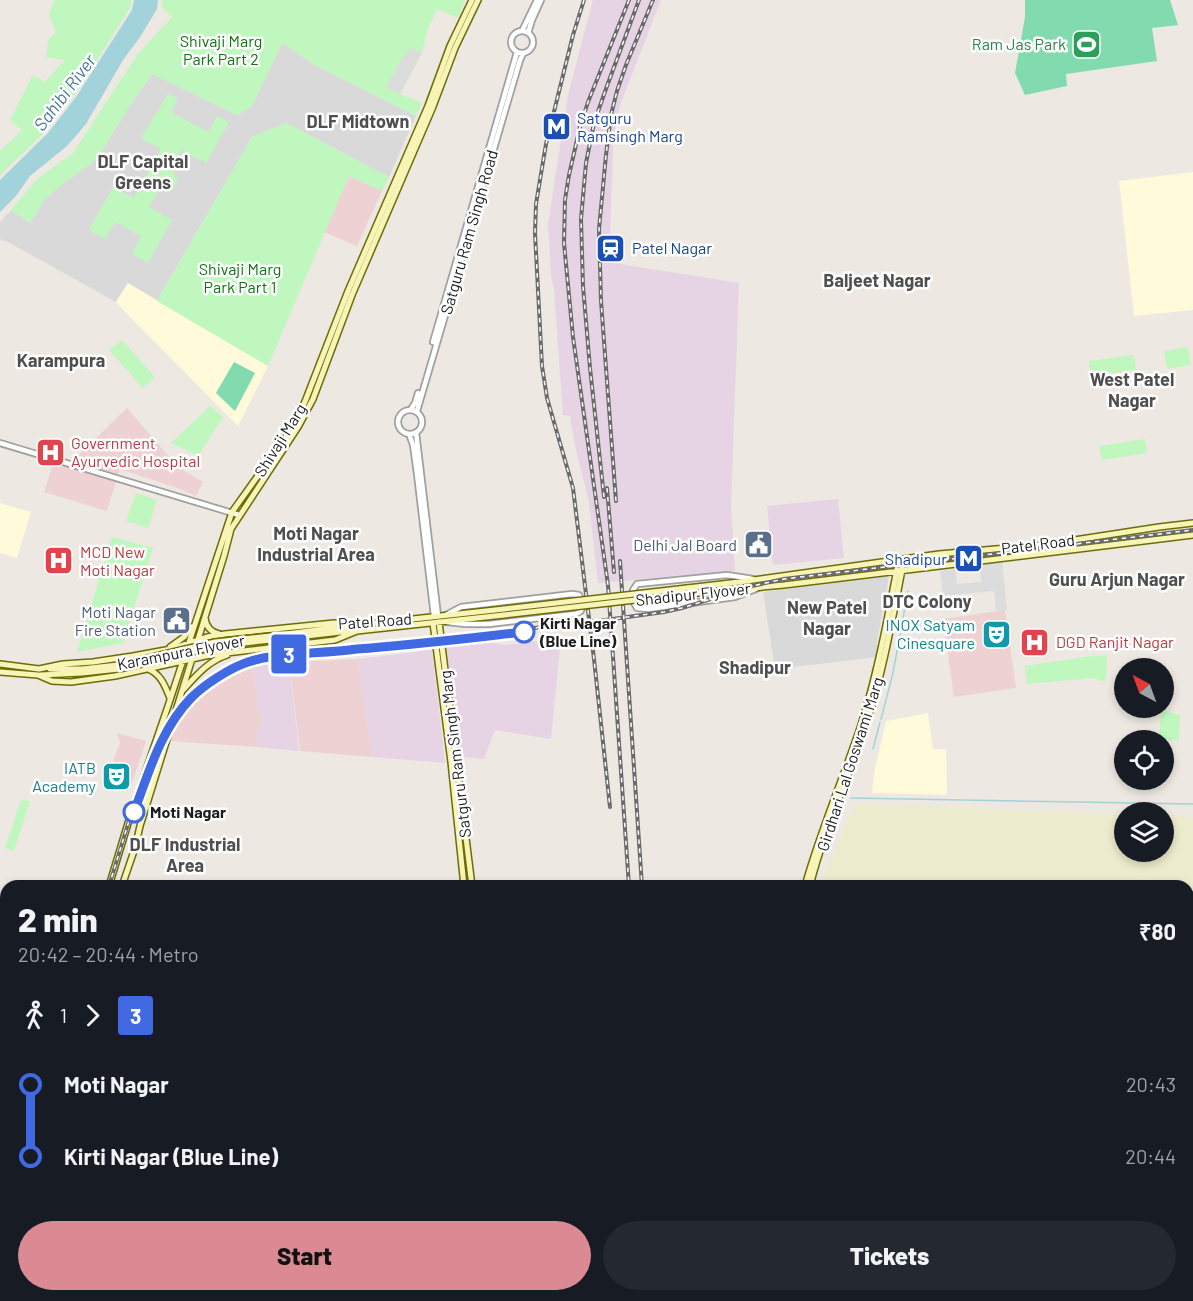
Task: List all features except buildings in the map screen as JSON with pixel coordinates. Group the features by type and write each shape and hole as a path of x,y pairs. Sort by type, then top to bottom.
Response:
{"main road":[{"name":"Shivaji Marg","path":"111,880 232,512 294,423 306,399 348,291 428,106 450,46 472,0"},
{"name":"Shivaji Marg","path":"124,880 231,529 298,427 313,399 353,292 432,110 455,48 478,0"},
{"name":"Patel Road","path":"739,582 939,554 1042,545 1193,523"},
{"name":"Patel Road","path":"762,587 1193,535"},
{"name":"Girdhari Lal Goswami Marg","path":"810,880 867,721 887,648 900,560"},
{"name":"Shadipur Flyover","path":"688,591 739,582"},
{"name":"Shadipur Flyover","path":"446,618 688,591 762,587"},
{"path":"205,616 205,622 211,630 225,634"},
{"name":"Patel Road","path":"39,672 63,664 133,656 225,634 334,623 357,628 446,618"},
{"name":"Satguru Ram Singh Marg","path":"436,619 463,880"},
{"name":"Satguru Ram Singh Marg","path":"436,619 471,880"},
{"path":"167,649 184,637 195,624"},
{"name":"Patel Road","path":"39,672 52,681 71,682 115,676 238,651 335,639 357,628"},
{"name":"Karampura Flyover","path":"39,672 118,667 215,642 357,628"},
{"path":"235,633 227,643 230,649 238,651"},
{"path":"180,694 215,659 238,651"},
{"path":"133,656 135,672"},
{"path":"0,664 39,672"},
{"path":"148,669 159,676 170,698"},
{"path":"0,672 39,672"}],"street":[{"path":"522,31 532,36 533,46 530,50 520,53 513,49 512,38 522,31 539,0"},
{"path":"528,33 539,0"},
{"name":"Satguru Ram Singh Road","path":"414,410 520,53"},
{"path":"406,410 414,410 422,420 421,425 416,432 409,434 404,432 398,423 400,414 406,410"},
{"path":"416,432 436,619"},
{"path":"409,434 413,445 436,619"},
{"path":"0,443 239,515"},
{"path":"759,579 728,575 637,584 633,590 634,603 637,608 648,609 735,597 762,587"},
{"path":"572,594 579,595 582,603 580,612 574,614 489,624 465,624 446,618 461,607 572,594"}],"shaded area":[{"path":"593,0 661,0 620,105 613,143 610,238 614,263 739,283 731,505 735,571 598,583 589,502 570,416 563,415 548,224 568,95"},
{"path":"282,43 317,66 416,116 389,177 286,123 252,137 157,301 128,283 116,302 0,239 0,222 11,210 30,223 45,199 96,160 134,99 153,74 237,115 252,106"},
{"path":"411,48 422,53 400,94 386,87 401,60"},
{"path":"1193,172 1193,310 1134,316 1119,181"},
{"path":"349,176 382,191 357,246 324,232"},
{"path":"128,283 268,366 238,426 116,302"},
{"path":"127,408 178,467 203,482 196,496 120,469 107,511 44,492 53,464 66,467"},
{"path":"838,499 844,558 773,565 767,506"},
{"path":"0,503 31,512 17,558 0,553"},
{"path":"1002,560 1007,610 996,611 994,591 943,596 940,571 955,569 957,584 981,582 980,562"},
{"path":"889,576 877,642 878,657 775,669 763,592"},
{"path":"1005,610 1016,688 954,697 943,619"},
{"path":"561,639 551,739 495,730 484,759 456,756 444,644 479,640 502,645"},
{"path":"432,650 445,763 373,757 358,659"},
{"path":"278,657 280,664 289,662 299,751 257,747 258,727 263,726 261,709 255,709 255,703 259,702 252,665"},
{"path":"358,659 373,757 300,751 289,662"},
{"path":"252,665 259,703 255,709 261,709 263,727 258,728 257,747 170,741 179,718 189,707 218,681"},
{"path":"928,713 933,749 946,749 947,795 872,793 874,773 886,721"},
{"path":"117,733 146,741 132,783 115,777 110,771 120,742"}],"green space":[{"path":"54,0 132,0 130,8 78,90 45,132 0,175 0,151 22,130 10,120 33,75 45,82 65,60 46,57 48,40 56,32 49,15"},
{"name":"Shivaji Marg Park Part 2","path":"162,0 465,0 458,18 437,9 429,26 422,53 400,94 422,103 416,116 317,66 282,43 252,106 237,115 153,74 134,99 96,160 45,199 30,223 11,210 37,179 73,153 137,55 172,17 162,7"},
{"name":"Ram Jas Park","path":"1025,0 1170,0 1178,25 1152,28 1157,61 1066,74 1067,86 1025,95 1015,73 1025,17"},
{"path":"168,94 178,99 171,112 208,132 218,116 229,122 206,163 181,150 170,170 178,179 173,190 165,191 160,188 149,207 172,220 148,263 132,254 141,236 115,222 105,239 89,230 113,187 134,198 161,149 141,138"},
{"name":"Shivaji Marg Park Part 1","path":"286,123 389,177 382,191 349,176 268,366 157,301 252,137"},
{"path":"122,340 155,377 143,388 109,350"},
{"path":"1188,347 1191,365 1167,369 1164,351"},
{"path":"1134,355 1136,370 1091,376 1089,361"},
{"path":"234,362 255,373 235,411 216,393"},
{"path":"210,406 223,417 198,456 171,443"},
{"path":"1145,439 1147,453 1102,460 1099,446"},
{"path":"136,493 157,500 148,528 126,521"},
{"path":"112,537 153,548 123,643 77,652"},
{"path":"1107,655 1106,682 1093,678 1027,684 1025,666"},
{"path":"1174,713 1180,715 1179,741 1174,740 1174,730 1160,730 1160,718 1174,718"},
{"path":"21,800 30,801 14,851 5,848"},
{"path":"856,804 1114,814 1114,862 1174,862 1174,816 1193,817 1193,880 822,880"}],"water":[{"path":"134,0 158,0 157,9 123,60 86,124 67,146 30,176 16,196 0,212 0,180 48,133 76,97 132,10"}],"waterway":[{"path":"881,719 893,673 908,591"},
{"path":"873,749 880,722"},
{"path":"851,798 1193,804"}],"railway":[{"path":"584,0 546,144 536,204 535,233 542,366 547,398 573,488 610,807"},
{"path":"629,0 580,127 565,200 564,243 573,337 608,585 629,880"},
{"path":"604,497 583,286 581,219 586,163 594,123 639,0"},
{"path":"616,501 601,301 599,229 611,115 626,65 653,0"},
{"path":"607,488 614,572"},
{"path":"111,880 132,811 157,743 167,726 189,697 201,686 247,660 276,653 402,643 664,612 784,579 1193,530"},
{"path":"620,561 642,880"}],"metro line":[{"name":"3","path":"134,812 159,744 181,711 203,688 248,662 276,655 402,646 524,632"}],"place":[{"name":"Ram Jas Park","path":"1087,44"},
{"name":"Satguru Ramsingh Marg","path":"556,127"},
{"name":"Patel Nagar","path":"611,248"},
{"name":"Government Ayurvedic Hospital","path":"50,452"},
{"name":"Delhi Jal Board","path":"758,545"},
{"name":"Shadipur","path":"968,559"},
{"name":"MCD New Moti Nagar","path":"59,561"},
{"name":"Moti Nagar Fire Station","path":"177,621"},
{"name":"Kirti Nagar (Blue Line)","path":"524,632"},
{"name":"INOX Satyam Cinesquare","path":"996,634"},
{"name":"DGD Ranjit Nagar","path":"1035,642"},
{"name":"IATB Academy","path":"117,777"},
{"name":"Moti Nagar","path":"134,812"}],"district":[{"name":"DLF Midtown","path":"358,122"},
{"name":"DLF Capital Greens","path":"143,172"},
{"name":"Baljeet Nagar","path":"877,281"},
{"name":"Karampura","path":"61,361"},
{"name":"West Patel Nagar","path":"1132,390"},
{"name":"Moti Nagar Industrial Area","path":"316,544"},
{"name":"Guru Arjun Nagar","path":"1117,580"},
{"name":"DTC Colony","path":"927,602"},
{"name":"New Patel Nagar","path":"827,618"},
{"name":"Shadipur","path":"755,668"},
{"name":"DLF Industrial Area","path":"185,855"}],"water label":[{"name":"Sahibi River","path":"65,93"}]}
